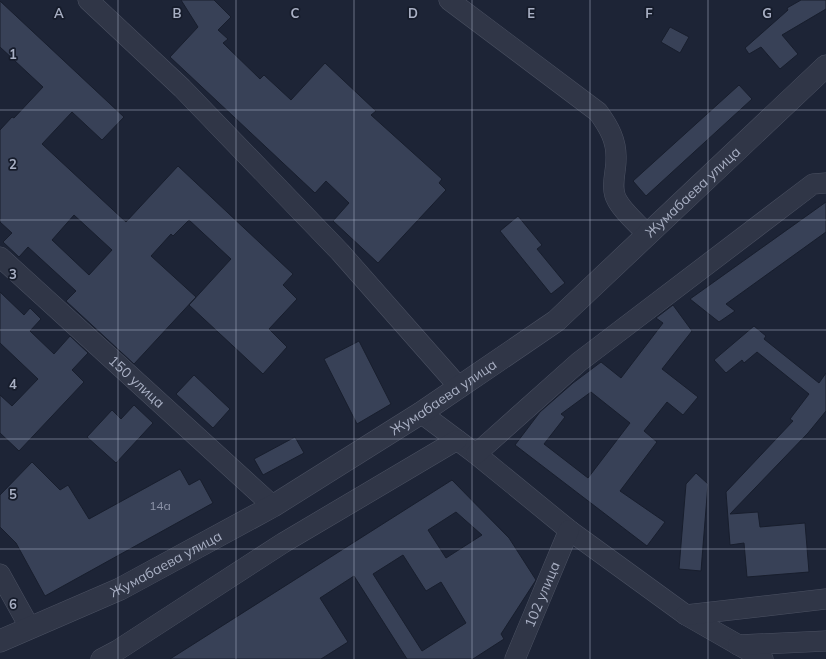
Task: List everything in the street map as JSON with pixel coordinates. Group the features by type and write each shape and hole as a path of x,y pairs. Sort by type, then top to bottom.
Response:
{"street":[{"path":"88,0 182,88 329,241 459,387"},
{"path":"449,0 598,112 610,128 615,144 616,160 613,187 617,200 648,235"},
{"name":"Жумабаева улица","path":"0,641 120,589 273,506 421,413 556,321 826,66"},
{"path":"476,454 579,362 813,184 826,183"},
{"name":"150 улица","path":"0,257 273,506"},
{"path":"421,413 476,454 569,530 686,615 762,659"},
{"path":"101,659 118,650 284,543 457,440"},
{"name":"102 улица","path":"515,659 569,530"},
{"path":"0,574 30,628"},
{"path":"686,615 826,599"},
{"path":"738,644 826,641"}],"building":[{"path":"181,0 214,0 231,17 218,30 228,39 223,43 260,79 264,75 291,100 325,63 376,111 371,115 442,179 439,183 446,190 378,263 333,221 349,203 326,181 315,193 170,57 198,27"},
{"path":"801,0 826,0 826,9 782,35 798,54 780,69 761,47 749,54 745,48 788,10 787,8"},
{"path":"0,1 124,117 102,140 72,112 42,144 126,222 178,166 293,274 283,285 297,299 269,329 287,347 263,374 189,305 231,259 189,220 173,236 171,234 151,256 196,297 134,364 66,301 76,291 28,247 19,257 3,242 12,233 0,222 0,130 12,117 14,118 43,87 0,47","holes":["74,215 112,250 89,275 52,240"]},
{"path":"670,27 689,37 680,53 661,42"},
{"path":"739,85 752,99 646,196 633,181"},
{"path":"826,202 826,232 726,304 735,311 719,322 690,299"},
{"path":"518,216 542,245 537,249 565,283 551,294 500,231"},
{"path":"0,292 24,315 30,308 41,319 30,331 54,354 70,336 88,353 72,370 84,382 19,451 0,433 0,395 12,406 38,379 0,343"},
{"path":"673,305 692,331 662,369 698,397 683,415 667,402 644,431 657,442 620,491 665,522 647,546 515,445 540,412 573,383 601,362 621,378 663,323 656,318","holes":["591,392 630,423 588,478 544,444 565,417 561,414"]},
{"path":"754,326 766,336 764,339 819,383 826,373 826,411 808,433 730,514 758,512 760,527 805,523 809,572 747,577 744,543 730,545 726,492 793,421 790,419 809,394 757,352 744,363 742,360 726,373 714,360"},
{"path":"359,341 391,404 357,424 324,359"},
{"path":"194,375 230,409 213,428 176,394"},
{"path":"134,405 153,423 116,463 87,437 112,410 121,419"},
{"path":"295,437 304,453 263,475 254,459"},
{"path":"32,462 60,490 68,485 89,519 180,469 189,485 200,479 213,503 45,596 16,543 0,527 0,495"},
{"path":"696,473 708,484 701,571 679,569 686,484"},
{"path":"452,480 509,538 536,580 501,634 504,639 473,659 407,659 354,576 320,598 348,642 321,659 170,659","holes":["456,512 482,535 446,558 428,530","403,555 426,591 441,582 466,623 422,651 373,574"]}]}
